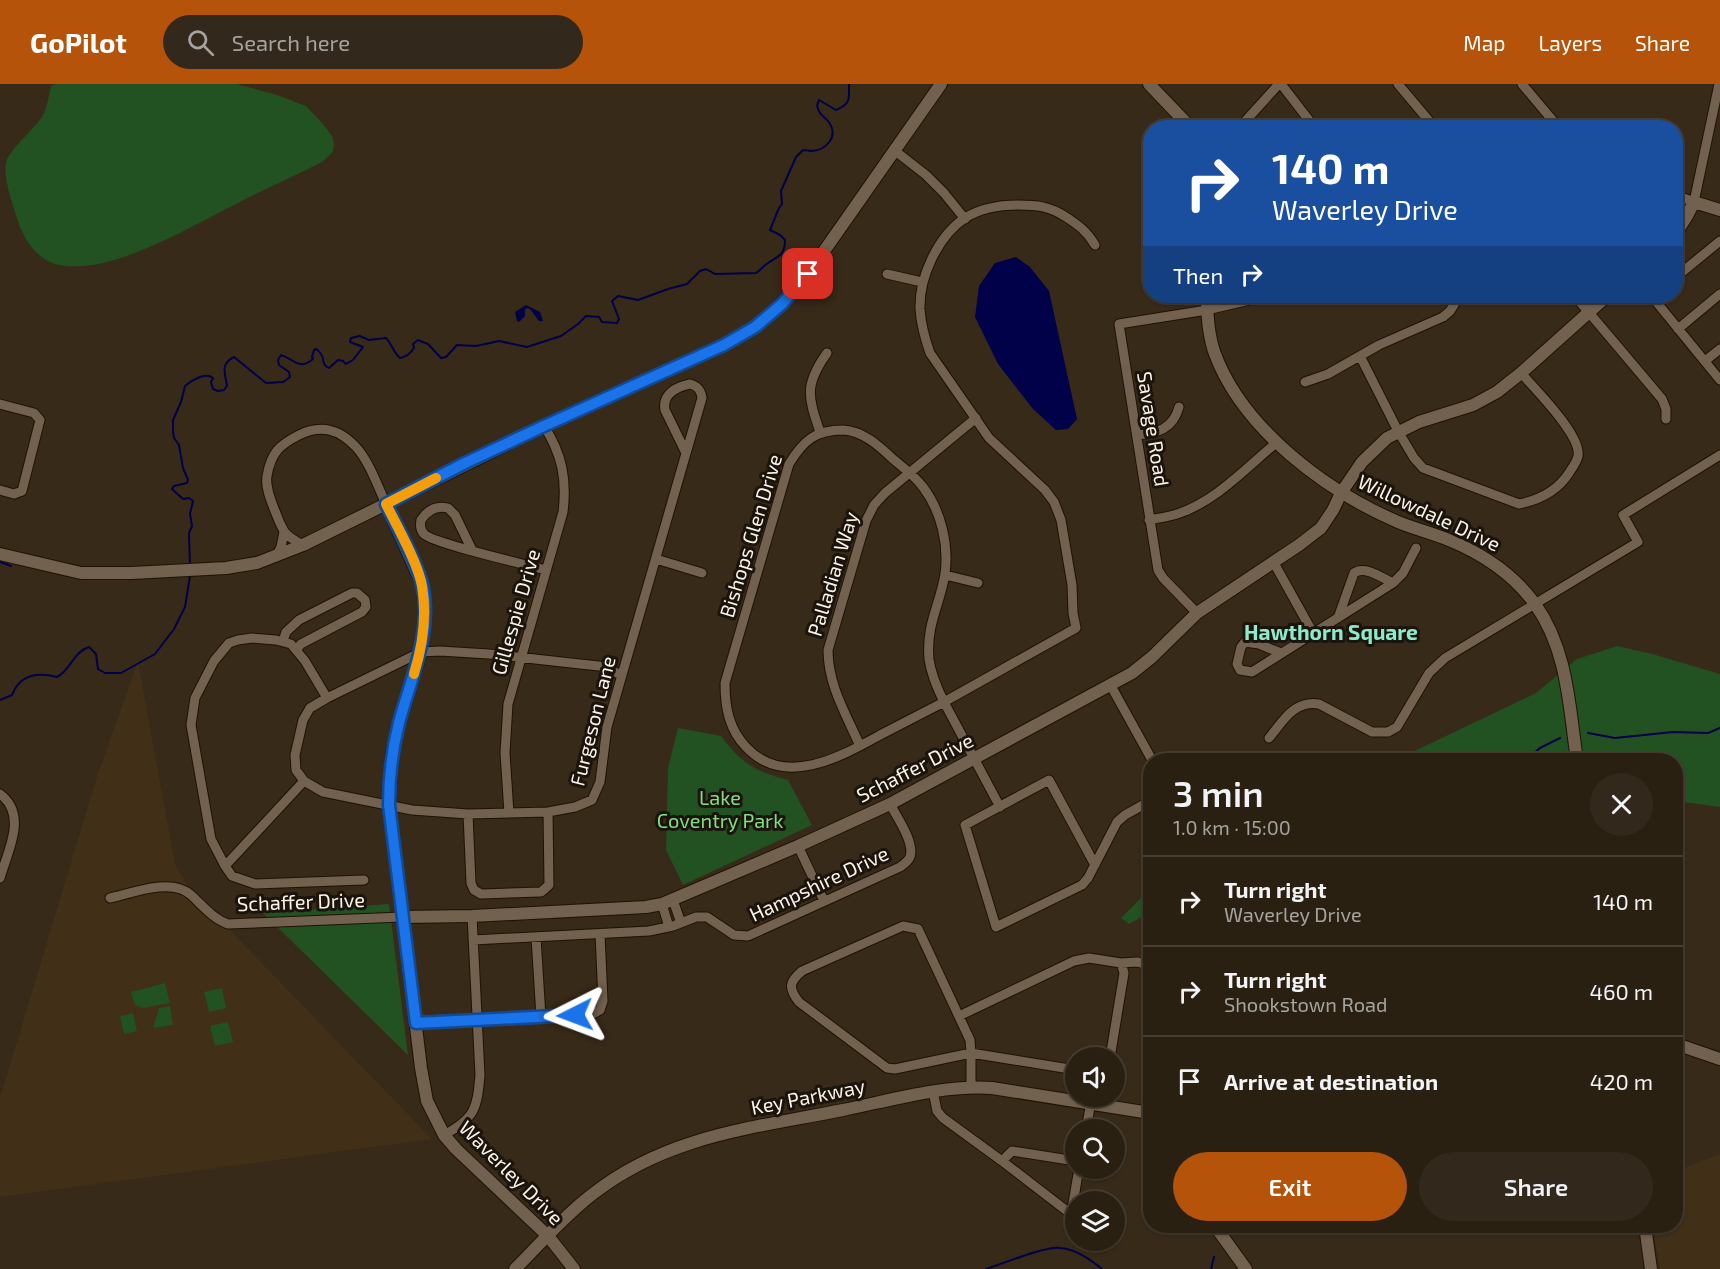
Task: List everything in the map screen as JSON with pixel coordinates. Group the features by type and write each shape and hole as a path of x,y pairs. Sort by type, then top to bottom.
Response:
{"street":[{"path":"0,554 81,573 157,572 226,568 257,563 303,545 465,463 724,345 755,327 782,304 808,274 941,84"},
{"path":"1149,84 1183,120"},
{"path":"1246,120 1280,84 1309,120"},
{"path":"1398,84 1428,120"},
{"path":"1522,84 1551,120"},
{"path":"1683,222 1694,202 1719,84"},
{"path":"894,150 932,181 964,219"},
{"path":"1683,198 1720,210"},
{"path":"976,418 930,353 922,324 920,308 922,282 933,256 945,238 964,219 984,210 1005,205 1040,205 1059,212 1081,227 1095,245"},
{"path":"1683,271 1720,241"},
{"path":"887,274 922,282"},
{"path":"1678,329 1720,294"},
{"name":"Willowdale Drive","path":"1207,303 1211,339 1231,386 1276,443 1341,493 1398,522 1450,540 1474,552 1519,584 1545,618 1553,634 1563,664 1576,753"},
{"path":"1207,310 1236,303"},
{"path":"1305,382 1328,374 1379,345 1443,317 1455,303"},
{"path":"1581,303 1662,399 1666,409 1666,419"},
{"name":"Schaffer Drive","path":"110,898 159,887 174,887 188,892 213,916 228,924 472,916 646,907 668,902 891,804 1132,673 1152,657 1197,613 1274,563 1321,528 1362,462 1387,438 1419,422 1473,405 1497,392 1599,303"},
{"path":"1658,303 1720,380"},
{"name":"Savage Road","path":"1197,613 1158,570 1119,324 1207,310"},
{"path":"1705,361 1720,349"},
{"path":"827,353 816,369 810,384 812,405 820,432 851,430 871,440 923,487 942,526 946,548 945,574 930,624 929,643 933,677 1000,807"},
{"path":"1360,356 1414,458 1428,471 1519,504 1545,496 1564,481 1578,458 1578,447 1571,432 1521,373"},
{"name":"Furgeson Lane","path":"304,781 323,792 412,810 468,814 548,812 575,807 592,800 600,782 608,727 622,675 702,398 699,388 690,384 670,392 664,403 665,410 686,453"},
{"path":"0,404 34,413 39,420 22,491 14,494 0,490"},
{"path":"1137,435 1162,430 1177,415 1179,407"},
{"name":"Palladian Way","path":"860,746 832,686 828,650 866,521 874,505 885,493 976,418"},
{"name":"Bishops Glen Drive","path":"820,432 798,449 789,464 725,683 728,718 735,732 753,754 778,766 807,767 823,763 860,746 1076,628 1072,585 1061,520 1054,501 989,438 976,418"},
{"name":"Gillespie Drive","path":"509,813 505,753 508,704 563,512 564,474 555,443 544,426"},
{"path":"303,545 284,532 273,506 267,477 272,459 280,446 308,431 329,430 346,438 354,445 386,504"},
{"path":"1149,520 1177,514 1198,504 1218,491 1276,443"},
{"path":"1269,738 1290,712 1309,702 1319,704 1372,732 1388,732 1396,727 1429,672 1445,658 1638,542 1623,515 1720,455"},
{"name":"Waverley Drive","path":"386,504 422,584 424,625 421,652 392,753 389,805 427,1101 444,1135 460,1154 548,1236 573,1269"},
{"path":"472,550 455,515 448,507 433,509 427,512 421,520 421,529 429,538 472,550 546,570"},
{"path":"276,557 284,532"},
{"path":"1281,653 1259,644 1245,642 1241,647 1237,664 1240,670 1252,672 1393,583 1410,563 1416,548"},
{"path":"656,560 702,573"},
{"path":"1274,563 1313,633"},
{"path":"1338,618 1357,570 1366,571 1393,583"},
{"path":"945,574 978,583"},
{"path":"282,642 291,626 320,609 352,593 357,593 365,600 366,607 362,612 301,644 296,650"},
{"path":"327,698 291,644 252,638 229,643 214,661 195,698 191,725 212,839 232,876 255,884 364,880"},
{"path":"225,866 304,781 296,770 295,755 303,720 310,708 394,663 421,652 440,651 599,666 622,675"},
{"path":"1111,686 1148,753"},
{"path":"1095,865 1049,780 965,825 996,927 1082,885 1088,878 1095,865 1117,822 1143,805"},
{"path":"0,794 9,802 15,818 15,829 0,878"},
{"name":"Hampshire Drive","path":"473,940 649,931 669,927 696,917 707,917 734,935 748,936 906,863 910,857 910,843 891,804"},
{"path":"468,814 471,883 474,890 481,894 541,892 549,885 548,812"},
{"path":"798,846 824,902"},
{"path":"668,902 681,923"},
{"path":"668,902 669,927"},
{"path":"444,1135 466,1120 473,1112 477,1101 480,1075 472,916"},
{"path":"971,1086 971,1053 970,1040 918,929 903,926 802,971 794,978 791,986 799,1002 887,1068 895,1069 971,1053 1065,1068"},
{"path":"416,1023 591,1015 600,1010 603,1001 600,934"},
{"path":"536,937 541,1017"},
{"path":"959,1016 1074,961 1089,958 1120,963 1143,963"},
{"path":"1112,1047 1124,973 1120,963"},
{"path":"1683,1046 1720,1059"},
{"name":"Key Parkway","path":"515,1269 593,1193 643,1162 693,1141 933,1091 971,1086 1065,1096"},
{"path":"933,1091 937,1111 943,1118 1065,1210"},
{"name":"Key Parkway","path":"1125,1107 1143,1111"},
{"path":"1002,1161 1012,1151 1065,1159"},
{"path":"1220,1233 1246,1269"},
{"path":"1646,1233 1651,1269"}],"shaded area":[{"path":"1016,257 1030,267 1049,291 1077,419 1068,429 1056,430 1033,409 998,364 975,317 979,286 995,263"},
{"path":"526,305 540,312 543,321 539,321 527,308 525,316 519,322 517,321 515,312"},
{"path":"138,662 175,864 190,889 432,1139 0,1197 0,1098 98,773"},
{"path":"1720,1154 1720,1269 1660,1269 1654,1233 1683,1233 1683,1168"}],"green space":[{"path":"56,84 237,84 306,106 332,136 333,152 322,162 149,247 99,264 76,266 55,264 42,258 23,234 9,192 5,169 11,152 42,117 51,86"},
{"path":"1617,646 1720,674 1720,807 1683,802 1683,753 1411,753 1536,693 1577,659"},
{"name":"Lake Coventry Park","path":"678,728 721,736 735,753 750,765 767,774 788,780 812,825 683,885 666,850 668,768"},
{"path":"1143,896 1143,916 1129,924 1121,918"},
{"path":"389,904 408,1055 263,913"},
{"path":"165,983 170,1003 143,1008 135,1005 131,992"},
{"path":"222,988 226,1008 209,1012 204,992"},
{"path":"170,1006 173,1025 153,1028 159,1008"},
{"path":"133,1013 137,1031 124,1034 120,1016"},
{"path":"228,1022 233,1042 215,1046 210,1026"}],"waterway":[{"path":"190,567 189,533 192,526 190,514 193,501 189,498 183,499 172,489 174,486 187,483 188,480 173,431 173,420 185,386 199,378 210,376 213,378 211,382 213,389 224,390 227,386 225,366 234,357 266,383 283,382 290,377 289,372 279,365 278,360 281,355 304,364 313,359 316,349 329,368 338,360 346,364 353,360 363,347 350,342 351,338 360,336 369,340 386,338 400,358 409,354 414,348 413,344 418,340 428,344 441,358 446,357 457,345 476,346 499,341 527,347 561,336 586,316 599,317 602,322 617,323 619,319 612,301 618,296 638,300 687,284 700,271 706,269 715,274 756,273 780,255 784,249 785,240 770,230 782,204 781,191 796,157 803,150 812,151 822,148 832,138 830,124 820,113 817,104 819,100 836,110 841,108 847,103 849,84"},
{"path":"0,562 11,566"},
{"path":"0,700 12,695 15,688 30,676 57,677 66,670 79,653 89,647 96,654 98,669 105,673 121,673 155,654 174,629 185,607 190,576"},
{"path":"1588,733 1615,738 1673,732 1708,733 1720,728"},
{"path":"1534,753 1560,738"},
{"path":"986,1269 1034,1252 1053,1248 1077,1252 1102,1269"},
{"path":"1211,1269 1214,1257"}],"slow traffic":[{"path":"414,674 421,652 424,625 422,584 386,504 436,478"}],"district":[{"name":"Hawthorn Square","path":"1331,633"}],"route":[{"path":"575,1015 416,1023 389,805 389,782 392,753 399,724 421,652 424,603 422,584 386,504 465,463 724,345 755,327 782,304 808,274"}]}
